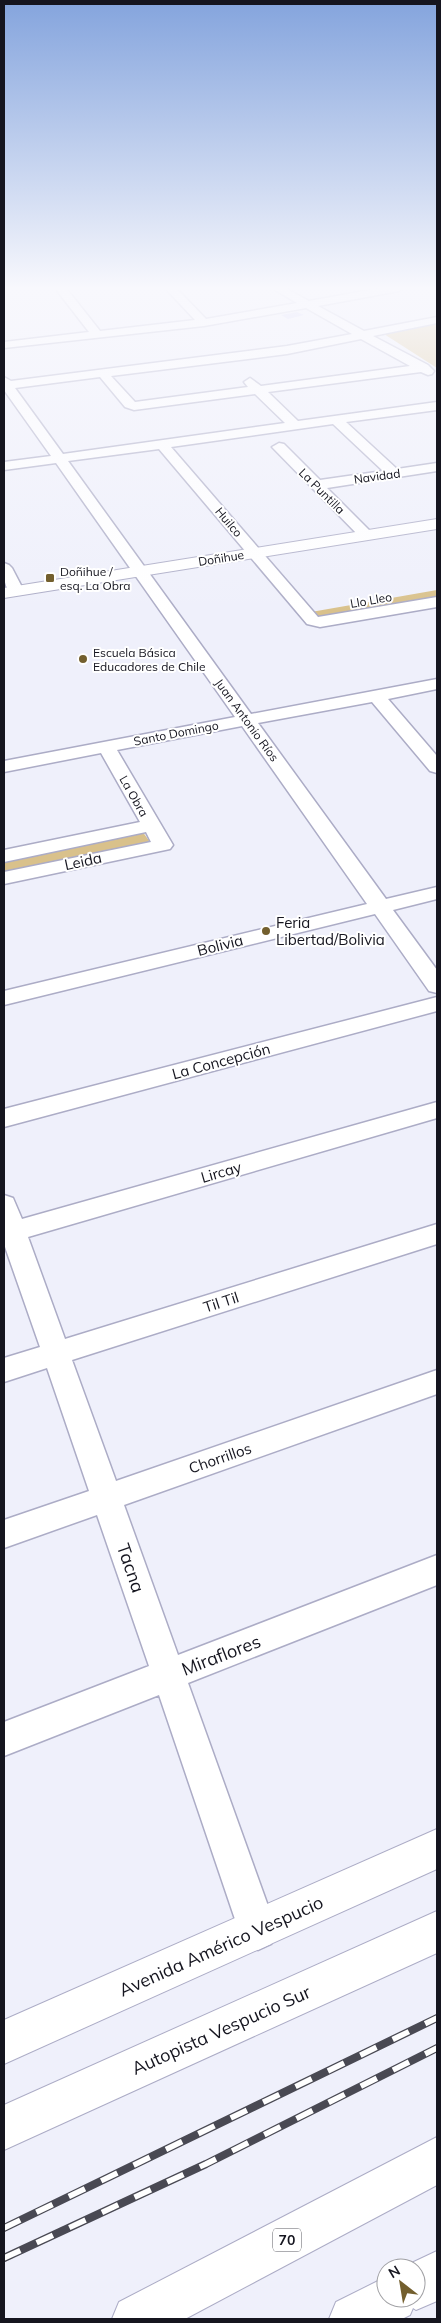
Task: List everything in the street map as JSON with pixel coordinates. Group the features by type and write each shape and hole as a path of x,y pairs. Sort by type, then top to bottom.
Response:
{"main road":[{"name":"Doñihue","path":"10,592 437,524"},
{"name":"Avenida Américo Vespucio","path":"4,2042 258,1931 437,1849"},
{"name":"Autopista Vespucio Sur","path":"4,2128 437,1932"},
{"name":"70","path":"136,2319 437,2160"},
{"path":"426,2280 437,2274"},
{"path":"353,2319 376,2307"}],"street":[{"name":"Juan Antonio Ríos","path":"14,396 437,986"},
{"path":"124,396 132,405 204,396"},
{"path":"265,396 295,426"},
{"path":"4,466 437,406"},
{"path":"336,420 389,469"},
{"name":"Huilco","path":"162,444 310,616"},
{"name":"La Puntilla","path":"279,447 366,535"},
{"name":"Navidad","path":"317,485 437,457"},
{"name":"Navidad","path":"389,469 437,467"},
{"path":"4,568 10,592"},
{"name":"Llo Lleo","path":"310,616 437,599"},
{"name":"Santo Domingo","path":"4,766 437,684"},
{"path":"376,696 437,767"},
{"name":"La Obra","path":"106,746 163,845"},
{"name":"Leida","path":"4,856 152,826"},
{"name":"Leida","path":"4,878 163,845"},
{"name":"Bolivia","path":"5,993 437,893"},
{"name":"La Concepción","path":"4,1118 437,1004"},
{"name":"Lircay","path":"7,1223 437,1110"},
{"name":"Tacna","path":"7,1223 56,1354 258,1931"},
{"name":"Til Til","path":"4,1370 437,1234"},
{"name":"Chorrillos","path":"4,1534 437,1382"},
{"name":"Miraflores","path":"4,1739 437,1570"}],"shaded area":[{"path":"437,590 437,599 318,619 311,612"},
{"path":"142,831 150,842 4,875 4,860"}],"railway":[{"path":"4,2228 437,2018"},
{"path":"4,2258 206,2164 437,2048"}],"place":[{"name":"Doñihue / esq. La Obra","path":"50,578"},
{"name":"Escuela Básica Educadores de Chile","path":"83,659"},
{"name":"Feria Libertad/Bolivia","path":"266,931"}]}
